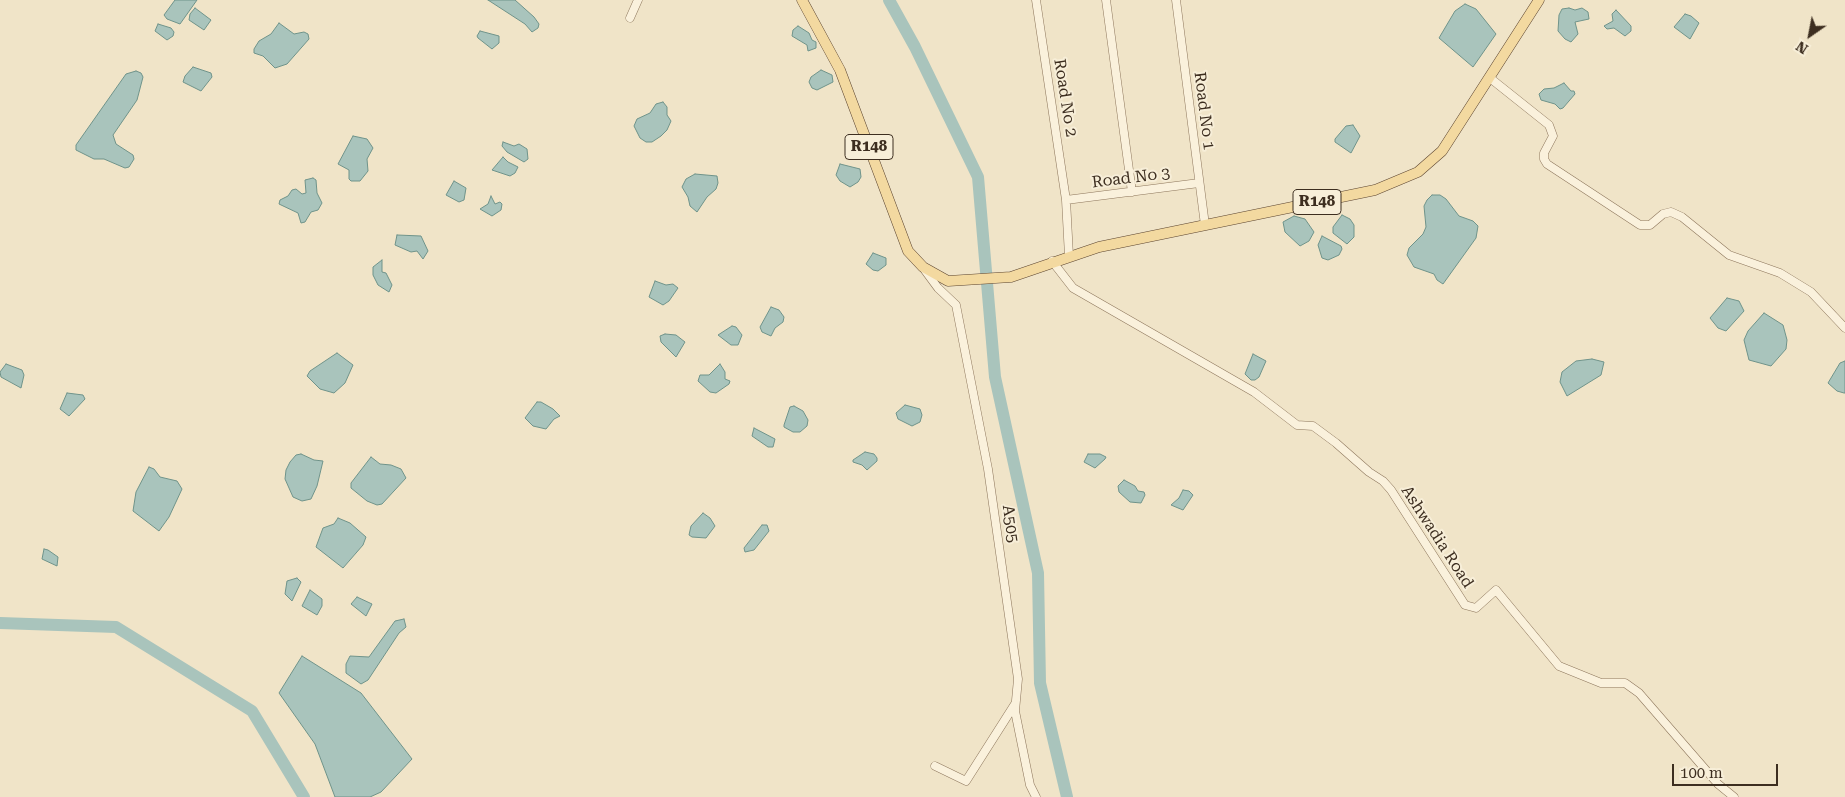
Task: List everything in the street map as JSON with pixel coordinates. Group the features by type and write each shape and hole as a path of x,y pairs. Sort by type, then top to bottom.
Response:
{"main road":[{"name":"R148","path":"802,0 840,70 908,251 922,267 948,281 1011,277 1052,261 1099,247 1375,190 1418,172 1442,151 1538,0"}],"street":[{"path":"630,18 638,0"},
{"name":"Road No 2","path":"1036,0 1066,200 1069,256"},
{"path":"1106,0 1132,192"},
{"name":"Road No 1","path":"1176,0 1205,225"},
{"path":"1490,78 1549,125 1553,136 1544,153 1544,159 1547,164 1640,225 1650,225 1664,214 1671,212 1682,216 1729,255 1780,273 1811,292 1845,328"},
{"name":"Road No 3","path":"1066,200 1200,183"},
{"name":"Ashwadia Road","path":"1052,261 1073,288 1254,392 1296,425 1313,426 1369,472 1383,481 1465,605 1476,608 1496,590 1559,666 1601,683 1625,683 1640,693 1718,784 1734,797"},
{"name":"A505","path":"922,267 938,288 956,305 988,469 1018,679 1015,711 1030,785 1036,797"},
{"path":"935,766 966,781 1016,702"}],"water":[{"path":"175,0 197,0 180,24 167,19 164,15"},
{"path":"488,0 515,0 534,17 539,24 538,28 532,32 525,24"},
{"path":"1465,4 1476,9 1496,34 1473,67 1439,38 1455,11"},
{"path":"195,8 211,20 204,30 189,20 190,14"},
{"path":"1569,8 1575,10 1582,8 1588,12 1589,19 1575,22 1578,34 1571,42 1565,39 1558,31 1559,15 1562,9"},
{"path":"1616,10 1631,26 1631,31 1625,36 1614,28 1607,29 1604,26 1613,21 1612,14"},
{"path":"1685,14 1691,16 1699,23 1690,39 1674,27"},
{"path":"279,23 294,34 304,32 308,34 309,39 287,64 275,68 263,56 254,53 254,49 259,41 271,34"},
{"path":"158,24 171,28 174,32 173,36 167,40 155,31"},
{"path":"798,26 809,33 812,40 816,42 816,48 808,51 807,45 792,36 793,30"},
{"path":"480,31 499,36 499,43 492,49 478,38 477,36"},
{"path":"193,67 211,73 212,77 201,91 183,82 185,76"},
{"path":"821,70 832,75 833,82 817,90 812,88 809,82 811,77"},
{"path":"136,71 141,73 143,77 137,100 113,135 116,144 133,155 134,159 129,167 125,168 104,159 94,159 76,150 76,145 126,74"},
{"path":"1564,83 1575,94 1563,108 1560,109 1555,104 1541,100 1539,94 1544,89 1554,88"},
{"path":"663,102 667,107 667,115 671,121 667,130 661,136 652,142 646,142 640,138 634,126 637,119 650,113 656,104"},
{"path":"1353,125 1360,136 1351,153 1335,142 1335,139 1346,126"},
{"path":"353,136 367,139 373,148 367,159 368,171 360,181 351,181 349,179 349,170 338,164"},
{"path":"503,142 514,146 519,144 527,149 528,159 524,162 507,152 502,146"},
{"path":"503,157 518,167 515,173 510,176 492,170"},
{"path":"840,164 860,169 861,177 858,182 850,187 840,181 836,175"},
{"path":"695,174 717,176 718,183 716,189 707,197 697,212 690,206 688,197 682,187 686,179"},
{"path":"313,178 316,180 317,193 322,203 318,210 311,212 305,222 301,223 298,213 279,204 280,200 288,196 292,190 296,189 302,194 306,193 305,180"},
{"path":"454,181 466,188 464,200 459,202 446,195"},
{"path":"1432,195 1440,195 1446,199 1459,216 1473,221 1478,226 1476,238 1443,284 1437,280 1434,274 1414,267 1407,255 1409,248 1423,234 1426,227 1424,206"},
{"path":"491,196 495,204 500,202 502,204 501,210 492,216 480,209 488,204"},
{"path":"1342,215 1350,219 1354,225 1354,237 1347,244 1333,233 1333,227"},
{"path":"1294,216 1305,219 1314,232 1309,241 1300,246 1285,232 1283,222"},
{"path":"397,235 421,236 428,251 423,259 417,251 411,252 395,245"},
{"path":"1322,236 1341,246 1342,249 1339,255 1328,260 1322,258 1318,245"},
{"path":"873,253 886,258 886,265 878,271 873,270 866,264"},
{"path":"382,260 382,272 386,273 392,285 389,292 378,285 373,275 373,267"},
{"path":"655,281 666,285 673,284 678,288 669,301 663,305 649,297"},
{"path":"1727,298 1739,301 1744,311 1726,331 1718,328 1710,318"},
{"path":"771,307 779,310 784,317 783,322 775,328 771,336 762,332 760,327"},
{"path":"1764,313 1783,325 1787,340 1786,349 1771,366 1749,360 1744,340 1748,331"},
{"path":"732,326 736,327 742,335 738,345 731,345 718,335"},
{"path":"665,334 676,335 685,342 676,357 661,342 660,336"},
{"path":"337,353 353,365 345,383 334,393 320,389 307,376 310,371"},
{"path":"1253,354 1266,361 1259,377 1251,380 1245,374"},
{"path":"1592,359 1604,362 1601,375 1567,396 1560,382 1562,372 1576,361"},
{"path":"1845,361 1844,393 1837,391 1828,383 1840,363"},
{"path":"6,364 22,370 24,375 21,388 1,377 0,372"},
{"path":"720,364 725,372 725,379 730,381 729,384 716,393 710,392 698,381 700,375 709,375"},
{"path":"67,393 83,395 85,399 69,416 60,409"},
{"path":"537,402 541,402 553,409 560,416 554,419 546,429 533,426 525,418"},
{"path":"905,405 920,409 922,415 920,422 912,426 898,419 896,413"},
{"path":"794,406 803,411 808,420 807,426 800,432 793,432 784,427 790,407"},
{"path":"754,428 775,439 773,447 768,447 752,436"},
{"path":"865,452 874,454 877,458 877,461 867,470 862,465 853,462 853,460"},
{"path":"301,454 314,460 323,461 317,486 311,499 302,501 293,497 285,479 286,470 290,462 296,455"},
{"path":"1088,454 1100,454 1106,457 1095,468 1084,462"},
{"path":"371,457 380,464 391,465 401,469 406,478 382,504 377,505 367,501 351,488 351,483"},
{"path":"149,467 154,469 160,477 177,481 182,489 169,517 159,531 133,511 136,492"},
{"path":"1124,480 1135,486 1138,491 1144,492 1145,495 1141,503 1130,502 1119,492 1118,486"},
{"path":"1183,490 1189,491 1193,495 1183,510 1171,505 1179,498"},
{"path":"703,513 710,518 715,526 706,538 692,537 689,535 691,526"},
{"path":"338,518 350,523 366,537 363,545 343,568 316,547 323,528 334,524"},
{"path":"762,525 767,525 769,531 754,550 745,552 744,548"},
{"path":"44,549 58,557 57,566 42,559"},
{"path":"297,578 301,582 292,601 285,594 287,581"},
{"path":"310,590 322,599 322,606 317,615 302,606"},
{"path":"357,597 372,604 366,616 351,604"},
{"path":"404,619 406,627 399,633 368,680 361,684 346,673 346,664 350,656 369,657 395,621"},
{"path":"302,656 361,693 412,759 381,792 370,797 335,797 315,744 279,693"}],"waterway":[{"path":"889,0 915,47 978,177 995,377 1038,573 1040,683 1067,797"},
{"path":"0,623 116,627 252,711 304,797"}]}
